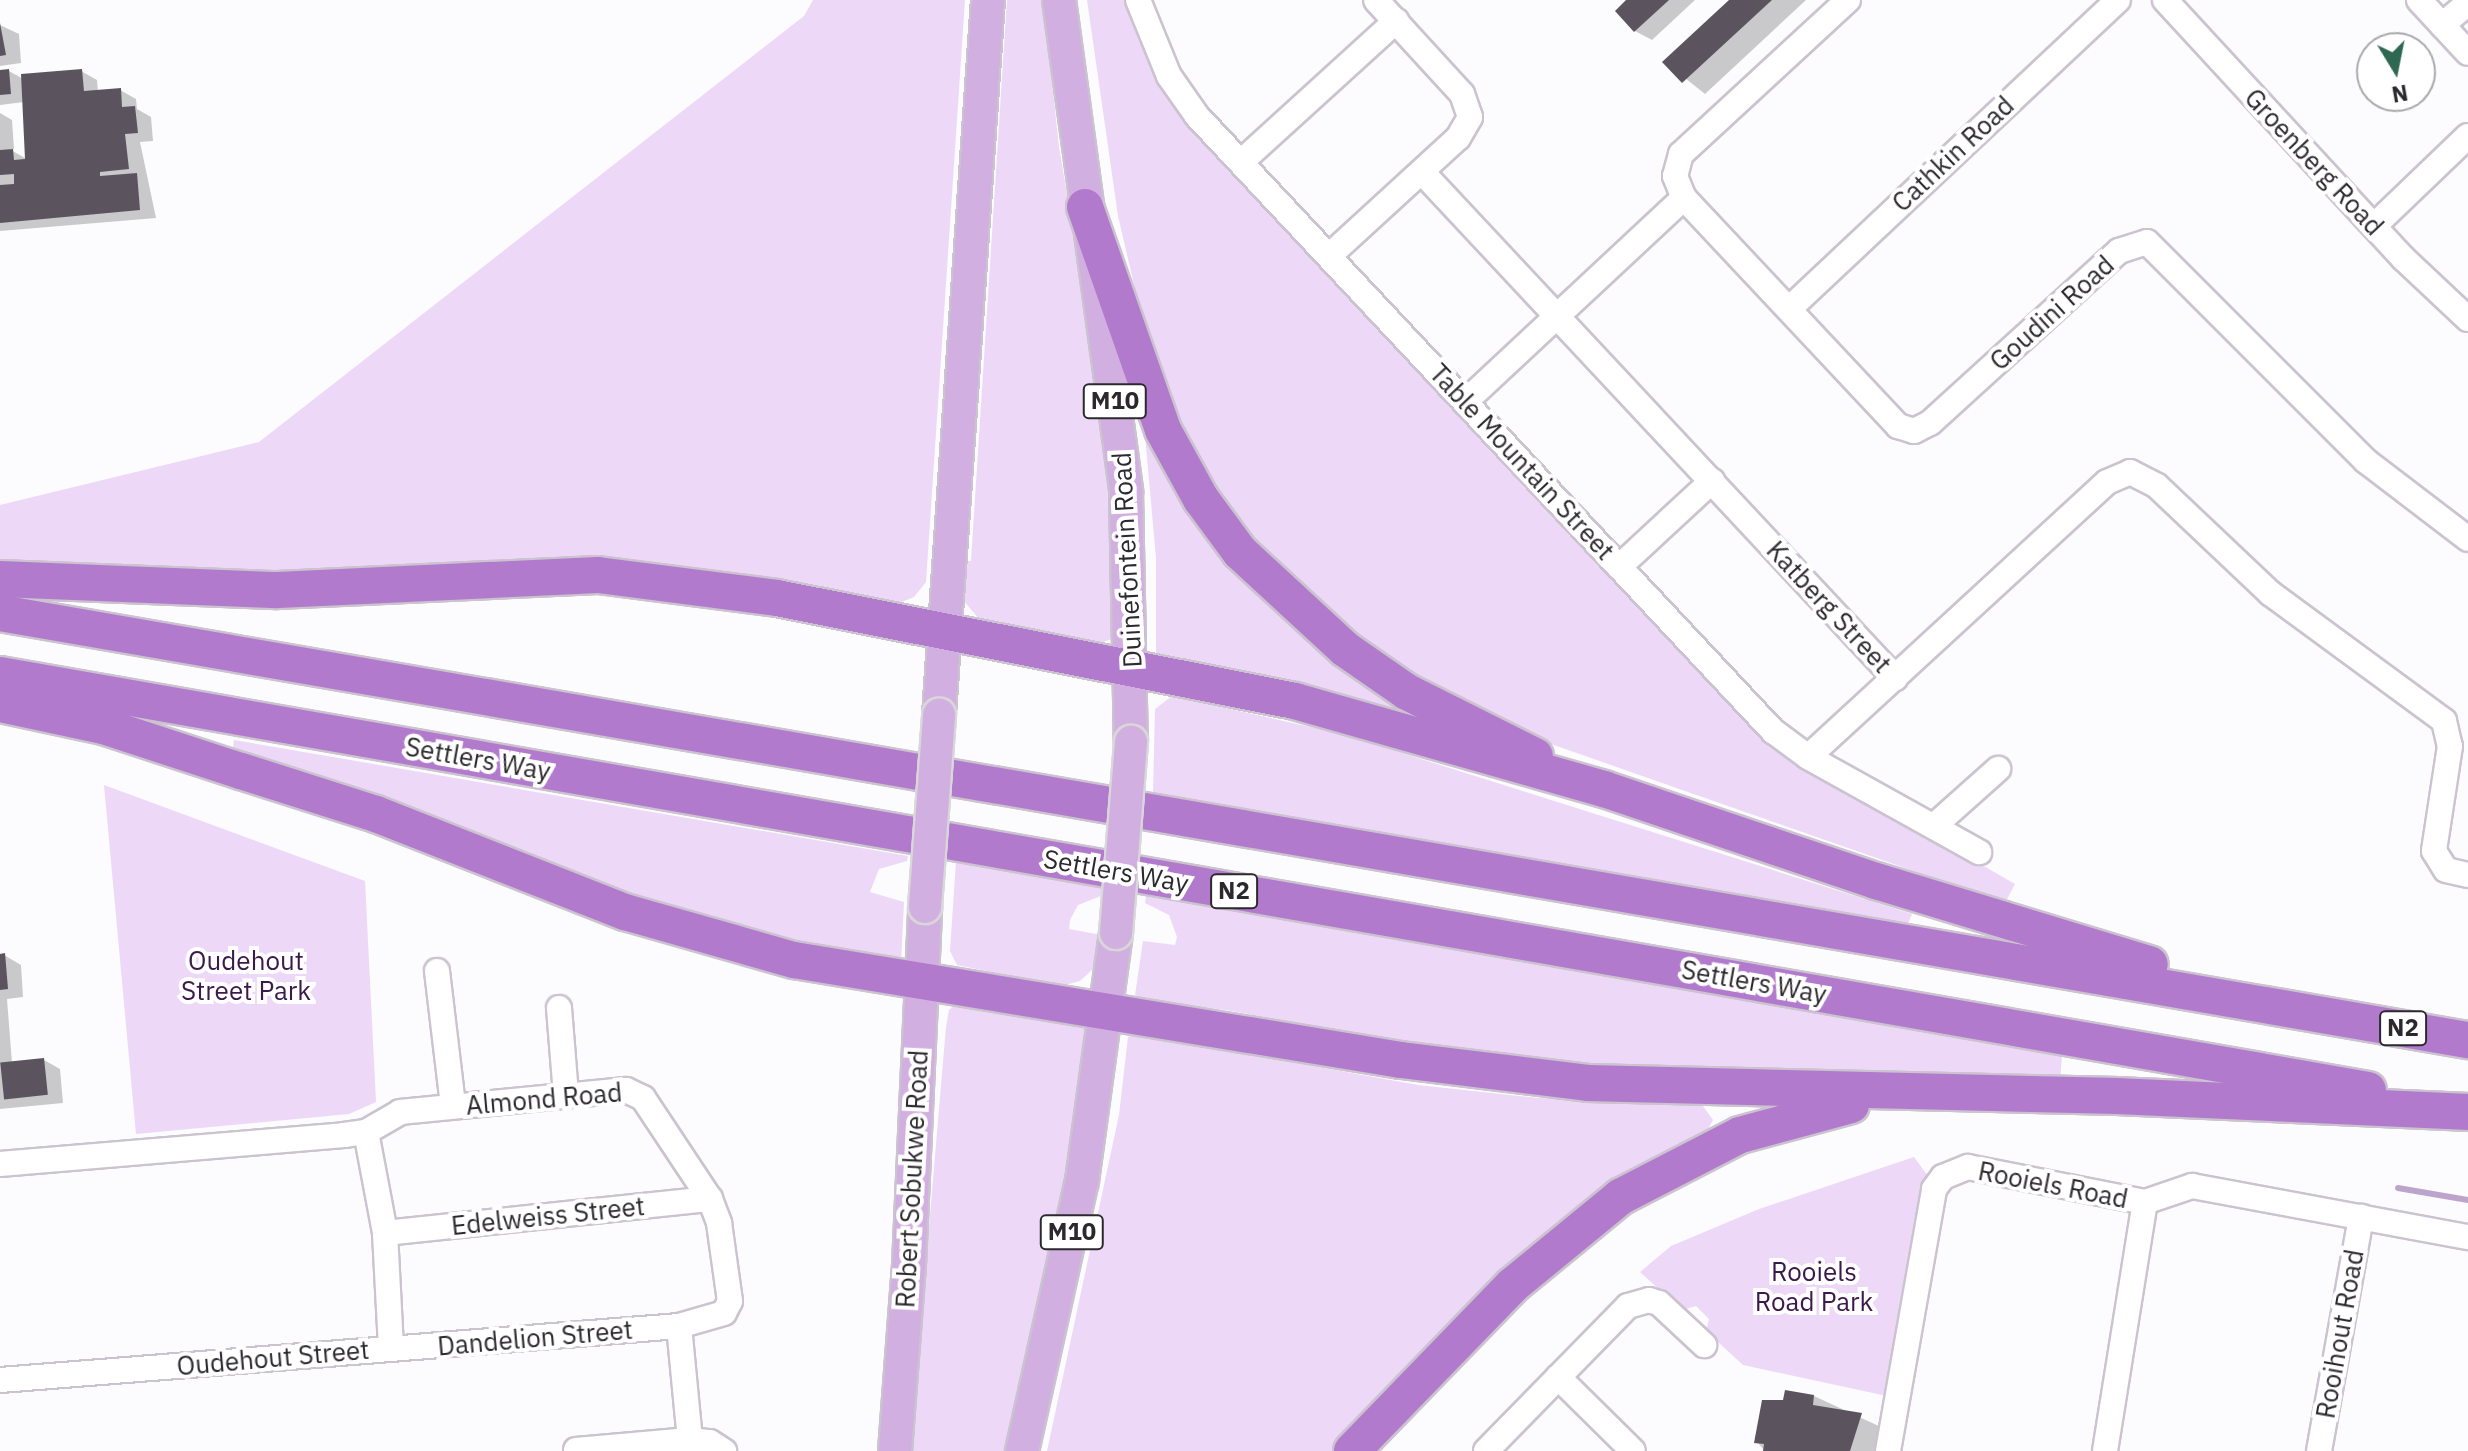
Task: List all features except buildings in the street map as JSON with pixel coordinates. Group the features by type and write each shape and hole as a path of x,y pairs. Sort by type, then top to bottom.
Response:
{"highway":[{"path":"1085,207 1155,413 1201,499 1240,552 1345,649 1407,692 1604,789"},
{"path":"0,579 278,590 598,575 777,598 1295,701 1604,789 2046,934 2338,1017"},
{"name":"N2","path":"0,613 2468,1040"},
{"name":"Settlers Way","path":"0,675 2468,1110"},
{"path":"0,704 103,726 376,814 680,931 794,960 1401,1060 1573,1082 2468,1110"},
{"path":"1352,1451 1513,1285 1620,1197 1740,1135 1837,1107 1936,1093"}],"main road":[{"path":"945,630 988,0"},
{"name":"Duinefontein Road","path":"1059,0 1085,207 1123,462 1133,668 1131,742 1108,1011"},
{"name":"Robert Sobukwe Road","path":"895,1451 925,907 945,630"},
{"name":"M10","path":"1022,1451 1082,1181 1108,1011"}],"street":[{"path":"1329,256 1464,132 1469,110 1462,94 1376,0"},
{"path":"1466,401 1684,198 1675,176 1681,154 1848,0"},
{"name":"Cathkin Road","path":"1789,309 2118,0"},
{"name":"Groenberg Road","path":"2165,0 2374,226 2468,319"},
{"path":"2419,0 2468,53"},
{"name":"Table Mountain Street","path":"1147,3 1181,98 1773,731 1808,757 1979,852"},
{"path":"2442,25 2468,3"},
{"path":"1241,162 1396,21"},
{"path":"2374,226 2468,136"},
{"name":"Katberg Street","path":"1422,172 1555,318 1895,678 2107,482 2118,474 2142,475 2270,593 2444,721 2450,746 2434,851 2446,870 2468,875"},
{"name":"Goudini Road","path":"1684,198 1891,420 1914,431 1935,419 2126,245 2147,242 2366,461 2468,539"},
{"path":"1619,567 1712,481"},
{"path":"1808,757 1895,678"},
{"path":"1934,826 1998,769"},
{"path":"437,971 453,1106"},
{"path":"559,1008 566,1095"},
{"name":"Almond Road","path":"366,1132 400,1112 566,1095 637,1092 710,1199 719,1223 730,1301"},
{"path":"0,1164 366,1132"},
{"name":"Oudehout Street","path":"0,1380 391,1348 385,1233 366,1132"},
{"name":"Rooiels Road","path":"1888,1451 1934,1189 1943,1177 1968,1167 2145,1202 2105,1451"},
{"name":"Rooihout Road","path":"2145,1202 2192,1186 2468,1237"},
{"name":"Edelweiss Street","path":"385,1233 710,1199"},
{"name":"Rooihout Road","path":"2319,1451 2361,1217"},
{"name":"Dandelion Street","path":"391,1348 679,1326 724,1313 730,1301"},
{"path":"1486,1451 1637,1302 1659,1303 1704,1345"},
{"path":"679,1326 690,1440"},
{"path":"1558,1377 1633,1451"},
{"path":"576,1450 690,1440 710,1442 724,1451"}],"green space":[{"path":"813,0 965,0 926,582 914,597 899,603 863,602 320,575 0,568 0,505 259,442 804,16"},
{"path":"1007,0 1043,0 1059,147 1106,423 1112,472 1114,638 1101,643 980,620 963,600 965,561 971,561"},
{"path":"1087,0 1130,0 1146,47 1768,742 2015,884 2005,903 1531,737 1379,659 1269,561 1185,440 1143,323 1118,216"},
{"path":"1151,434 1417,718 1156,653 1156,558 1145,435"},
{"path":"1172,696 1342,734 1912,914 1907,927 1153,795 1155,709"},
{"path":"234,740 908,856 907,861 879,869 870,892 904,902 901,963 761,939 652,906 348,786 233,748"},
{"name":"Oudehout Street Park","path":"104,785 365,881 376,1102 349,1114 136,1134"},
{"path":"956,861 1107,889 1106,894 1078,905 1070,920 1069,929 1102,935 1095,967 1080,981 1061,986 957,965 950,951"},
{"path":"1146,896 2062,1055 2060,1082 1538,1066 1226,1010 1147,1001 1135,995 1143,941 1175,945 1177,937 1169,915 1145,903"},
{"path":"957,1003 1088,1025 1072,1170 1007,1451 910,1451 946,1027 949,1010"},
{"path":"1135,1034 1418,1085 1537,1098 1700,1102 1713,1120 1706,1133 1645,1164 1556,1226 1333,1451 1047,1451 1119,1115 1128,1037"},
{"name":"Rooiels Road Park","path":"1914,1157 1928,1176 1887,1396 1743,1365 1706,1331 1709,1319 1696,1306 1682,1310 1640,1272 1671,1246 1759,1209"}],"waterway":[{"path":"2398,1188 2468,1200"}]}
